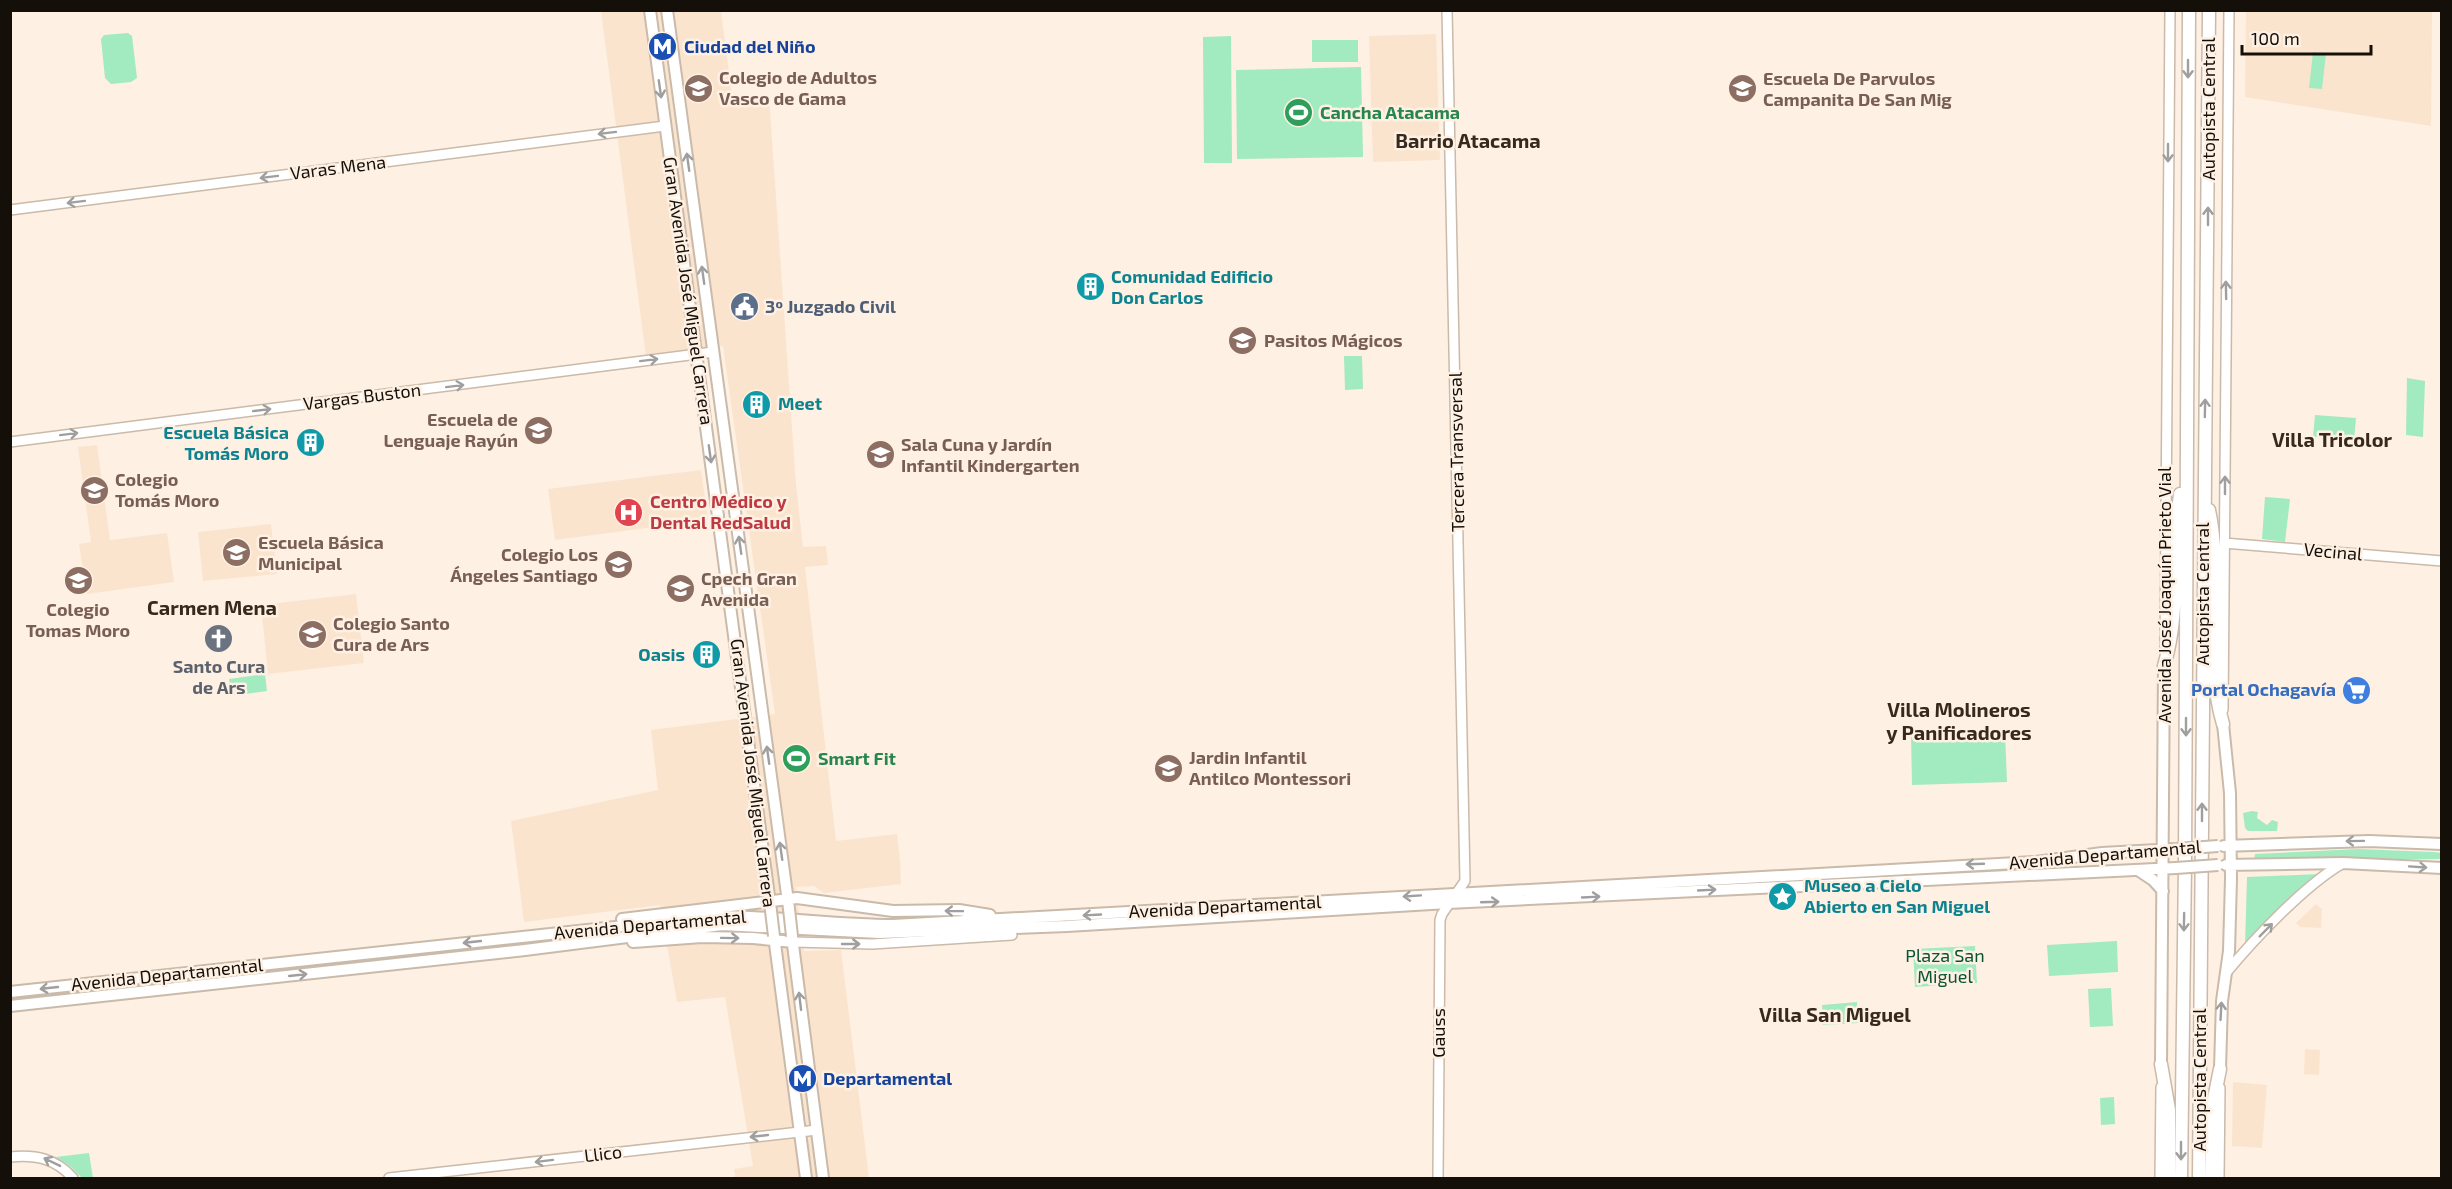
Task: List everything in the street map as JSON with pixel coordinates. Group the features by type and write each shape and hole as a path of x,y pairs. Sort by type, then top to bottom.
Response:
{"highway":[{"name":"Autopista Central","path":"2181,1179 2189,10"},
{"name":"Autopista Central","path":"2199,1179 2210,10"},
{"path":"2164,666 2172,627 2176,528 2187,463"},
{"path":"2204,488 2215,549 2216,692 2223,724"},
{"path":"2161,1064 2169,1110 2169,1179"},
{"path":"2211,1179 2213,1104 2220,1069"}],"main road":[{"name":"Gran Avenida José Miguel Carrera","path":"650,10 806,1179"},
{"name":"Gran Avenida José Miguel Carrera","path":"667,10 823,1179"},
{"path":"665,126 674,129 685,141"},
{"name":"Avenida José Joaquín Prieto Vial","path":"2161,1064 2164,666"},
{"path":"2220,1069 2221,1014 2230,944 2231,865 2230,793 2223,724"},
{"name":"Avenida Departamental","path":"10,992 717,916 761,916 875,925 2036,862 2102,853 2218,846 2369,841 2442,844"},
{"name":"Avenida Departamental","path":"10,1006 525,950 722,925 879,933 1067,926 1448,903 2218,865 2343,863 2442,868"},
{"path":"2138,870 2153,880 2163,891"},
{"path":"531,936 579,924 771,906 788,904 801,898 893,911 959,910 1011,919"},
{"path":"1012,935 1067,926"},
{"path":"525,950 702,937 792,939"}],"street":[{"name":"Tercera Transversal","path":"1447,10 1465,881 1458,892"},
{"name":"Avenida José Joaquín Prieto Vial","path":"2164,666 2169,10"},
{"path":"2223,724 2229,10"},
{"name":"Varas Mena","path":"10,210 665,126"},
{"name":"Vargas Buston","path":"10,442 714,352"},
{"name":"Vecinal","path":"2224,543 2442,561"},
{"path":"2226,973 2249,946 2314,882 2343,863"},
{"name":"Gauss","path":"1438,1179 1440,920 1448,903 1458,892"},
{"path":"792,939 872,944 1012,935"},
{"name":"Avenida José Joaquín Prieto Vial","path":"2160,1179 2161,1064"},
{"path":"2219,1179 2220,1069"},
{"name":"Llico","path":"389,1179 817,1130"},
{"path":"10,1157 26,1155 45,1159 62,1168 73,1179"}],"shaded area":[{"path":"601,11 721,11 732,96 769,96 796,485 803,547 826,546 828,565 805,567 836,841 897,834 900,861 901,884 824,893 814,886 796,887 804,951 841,950 869,1178 735,1178 734,1169 753,1166 725,997 677,1002 660,905 524,922 511,821 658,790 651,730 775,714 723,346 646,357"},
{"path":"2246,11 2432,11 2431,126 2245,97"},
{"path":"1436,34 1440,160 1373,162 1369,36"},
{"name":"Pasitos Mágicos","path":"1235,333 1252,333 1252,350 1235,350"},
{"name":"Colegio Tomás Moro","path":"97,445 110,540 167,533 174,582 87,594 79,544 91,542 78,447"},
{"name":"Centro Médico y Dental RedSalud","path":"701,470 708,520 555,540 548,489"},
{"name":"Escuela Básica Municipal","path":"271,524 277,574 203,581 198,532"},
{"name":"Colegio Santo Cura de Ars","path":"356,594 364,663 268,674 261,605"},
{"path":"2316,904 2322,909 2321,928 2300,927 2296,923"},
{"path":"2305,1049 2320,1050 2319,1075 2304,1074"},
{"path":"2233,1082 2267,1085 2262,1148 2232,1146"}],"green space":[{"path":"128,33 132,36 137,78 131,82 111,84 105,78 101,39 104,35"},
{"path":"1231,36 1232,163 1204,163 1203,37"},
{"path":"1312,40 1358,40 1358,62 1312,62"},
{"path":"2313,52 2326,54 2322,89 2309,88"},
{"name":"Cancha Atacama","path":"1361,67 1363,157 1237,159 1236,70"},
{"path":"1344,356 1362,356 1363,389 1345,390"},
{"path":"2407,378 2425,381 2423,437 2406,435"},
{"path":"2315,415 2356,418 2354,440 2313,437"},
{"path":"2265,497 2290,499 2285,542 2262,539"},
{"path":"265,674 267,691 231,696 229,679"},
{"path":"2005,733 2007,782 1912,785 1911,735"},
{"path":"2258,812 2257,818 2267,825 2272,820 2278,822 2277,831 2248,831 2245,828 2243,813"},
{"path":"2358,849 2442,853 2441,859 2254,861 2255,854"},
{"path":"2319,874 2245,946 2247,877"},
{"path":"2117,941 2118,972 2049,976 2047,945"},
{"name":"Plaza San Miguel","path":"1975,946 1977,983 1915,987 1913,949"},
{"path":"2111,988 2113,1026 2090,1027 2088,989"},
{"path":"1857,1002 1858,1023 1823,1025 1822,1005"},
{"path":"2114,1097 2115,1124 2101,1125 2100,1098"},
{"path":"89,1153 93,1178 82,1178 56,1157"}],"place":[{"name":"Ciudad del Niño","path":"663,47"},
{"name":"Colegio de Adultos Vasco de Gama","path":"698,88"},
{"name":"Escuela De Parvulos Campanita De San Mig","path":"1742,89"},
{"name":"Cancha Atacama","path":"1299,113"},
{"name":"Comunidad Edificio Don Carlos","path":"1090,287"},
{"name":"3º Juzgado Civil","path":"744,307"},
{"name":"Pasitos Mágicos","path":"1243,341"},
{"name":"Meet","path":"757,404"},
{"name":"Escuela de Lenguaje Rayún","path":"539,430"},
{"name":"Escuela Básica Tomás Moro","path":"310,443"},
{"name":"Sala Cuna y Jardín Infantil Kindergarten","path":"880,455"},
{"name":"Colegio Tomás Moro","path":"94,490"},
{"name":"Centro Médico y Dental RedSalud","path":"629,512"},
{"name":"Escuela Básica Municipal","path":"237,553"},
{"name":"Colegio Los Ángeles Santiago","path":"619,565"},
{"name":"Colegio Tomas Moro","path":"78,581"},
{"name":"Cpech Gran Avenida","path":"680,589"},
{"name":"Colegio Santo Cura de Ars","path":"312,634"},
{"name":"Santo Cura de Ars","path":"219,638"},
{"name":"Oasis","path":"706,655"},
{"name":"Portal Ochagavía","path":"2357,690"},
{"name":"Smart Fit","path":"797,759"},
{"name":"Jardin Infantil Antilco Montessori","path":"1168,768"},
{"name":"Museo a Cielo Abierto en San Miguel","path":"1783,896"},
{"name":"Departamental","path":"802,1079"}],"district":[{"name":"Barrio Atacama","path":"1468,141"},
{"name":"Villa Tricolor","path":"2332,440"},
{"name":"Carmen Mena","path":"212,608"},
{"name":"Villa Molineros y Panificadores","path":"1959,722"},
{"name":"Villa San Miguel","path":"1835,1015"}]}
